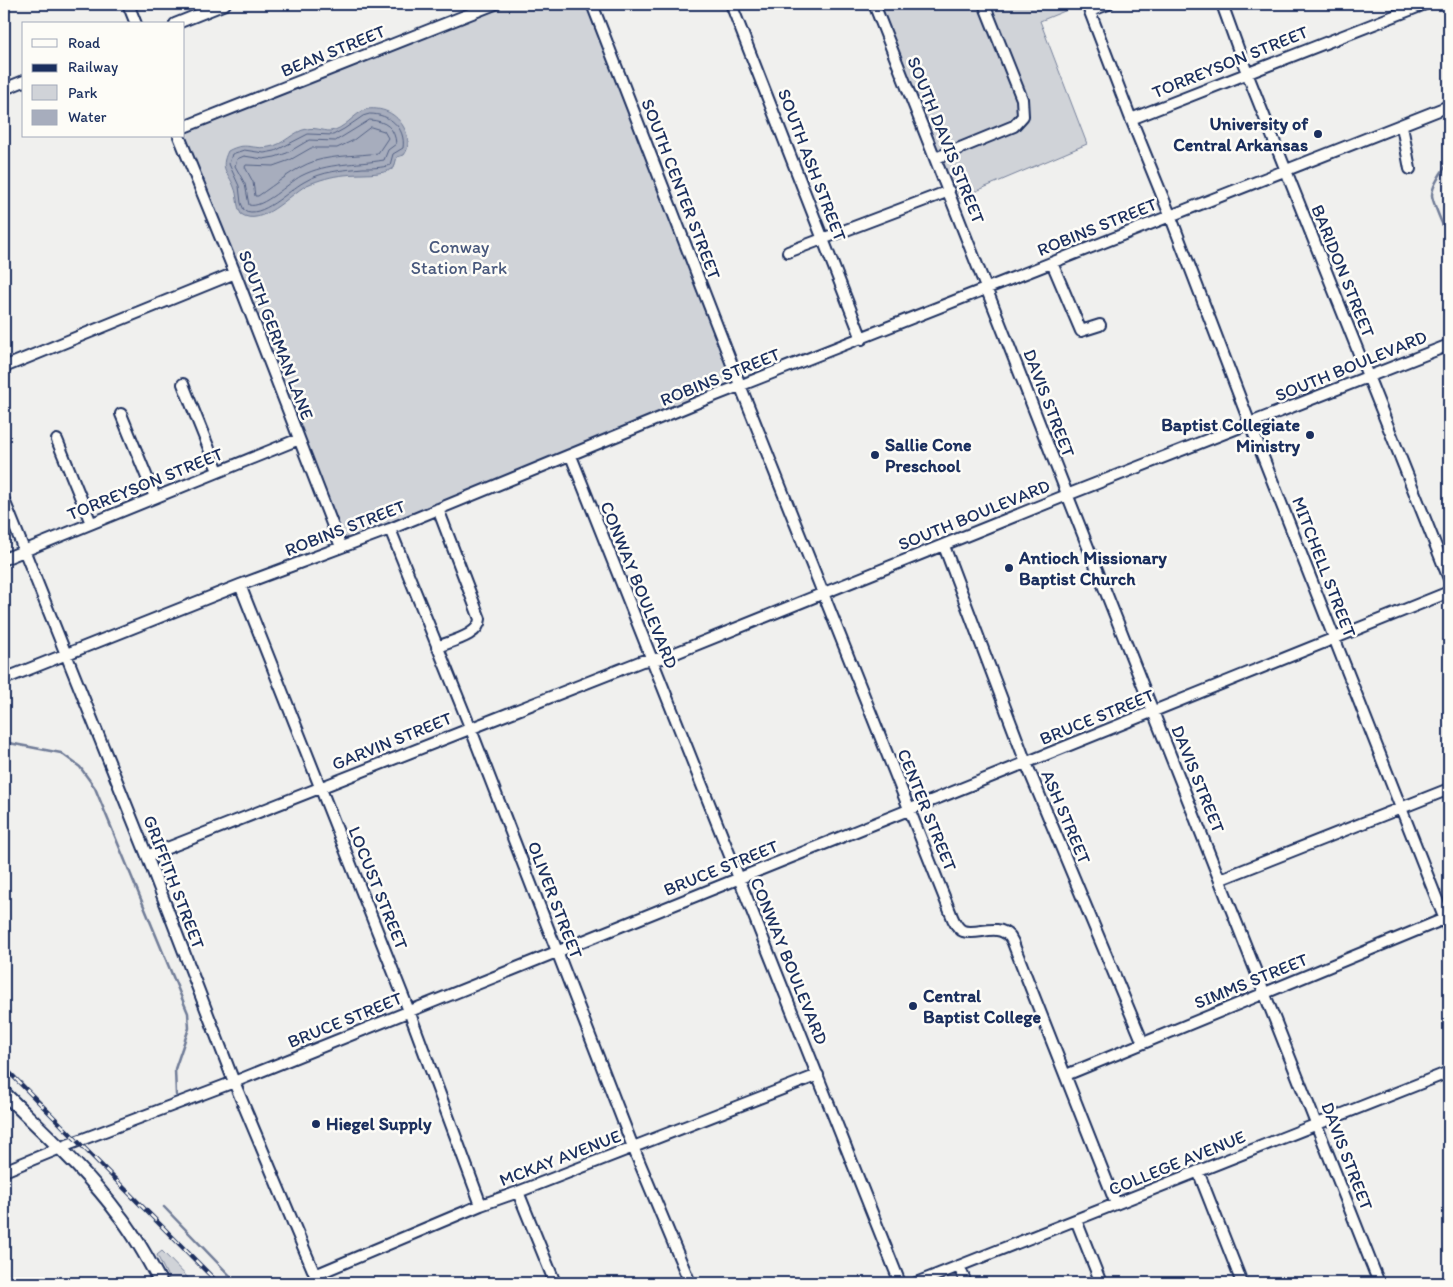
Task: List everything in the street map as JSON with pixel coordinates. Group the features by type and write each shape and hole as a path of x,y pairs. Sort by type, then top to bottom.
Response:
{"main road":[{"path":"4,1093 98,1188 120,1215 161,1283"}],"street":[{"path":"128,4 135,22"},
{"path":"180,22 225,4"},
{"name":"BEAN STREET","path":"185,127 495,4"},
{"name":"SOUTH CENTER STREET","path":"592,4 740,385"},
{"name":"SOUTH ASH STREET","path":"731,4 862,339"},
{"name":"SOUTH DAVIS STREET","path":"874,4 986,288"},
{"path":"936,158 1014,126 1023,116 1022,99 984,4"},
{"path":"1089,7 1108,4"},
{"name":"BARIDON STREET","path":"1222,4 1247,73 1449,579"},
{"name":"TORREYSON STREET","path":"1131,119 1421,4"},
{"name":"MITCHELL STREET","path":"1089,7 1334,639 1447,918 1449,930"},
{"path":"4,89 22,82"},
{"name":"ROBINS STREET","path":"4,678 341,546 390,529 740,385 862,339 986,288 1449,106"},
{"path":"1402,126 1410,169"},
{"name":"SOUTH GERMAN LANE","path":"180,138 235,273 341,546"},
{"path":"788,252 949,191"},
{"path":"1052,263 1080,331 1100,325"},
{"path":"4,367 235,273"},
{"name":"DAVIS STREET","path":"986,288 1379,1283"},
{"name":"SOUTH BOULEVARD","path":"651,659 663,658 1067,495 1449,345"},
{"path":"183,384 218,471"},
{"name":"CENTER STREET","path":"740,385 957,926 963,931 994,930 1004,932 1010,937 1016,948 1116,1204"},
{"path":"121,414 155,497"},
{"name":"TORREYSON STREET","path":"4,559 298,438"},
{"path":"57,440 91,523"},
{"name":"CONWAY BOULEVARD","path":"570,456 900,1283"},
{"name":"GRIFFITH STREET","path":"4,500 147,856 234,1082 315,1274"},
{"path":"437,646 471,633 480,624 480,618 438,509"},
{"name":"OLIVER STREET","path":"390,529 558,951 632,1147 690,1283"},
{"name":"ASH STREET","path":"944,546 1026,763 1143,1043"},
{"name":"LOCUST STREET","path":"240,585 409,1011 481,1205"},
{"name":"BRUCE STREET","path":"4,1171 234,1082 1449,592"},
{"name":"GARVIN STREET","path":"147,856 470,727 651,659"},
{"path":"1221,879 1449,789"},
{"name":"SIMMS STREET","path":"1066,1075 1447,918"},
{"name":"COLLEGE AVENUE","path":"916,1283 1449,1072"},
{"name":"MCKAY AVENUE","path":"315,1274 481,1205 818,1075"},
{"path":"1198,1171 1242,1283"},
{"path":"518,1192 555,1283"},
{"path":"1076,1220 1101,1283"},
{"path":"959,1266 966,1283"}],"green space":[{"name":"Conway Station Park","path":"508,4 586,4 735,383 730,387 350,538 341,536 185,138 185,133"},
{"path":"877,4 979,4 1019,105 1017,115 1011,124 945,150 938,149 934,145"},
{"path":"988,4 1082,4 1040,21 1087,144 955,200 943,167 947,159 1018,130 1024,122"},
{"path":"162,1251 193,1283 171,1283 157,1255"}],"water":[{"path":"367,109 380,109 391,113 406,132 407,150 404,155 397,157 394,168 389,171 370,174 330,177 307,185 266,214 249,217 241,214 235,190 224,167 228,151 244,146 263,148 274,146 297,132 307,129 335,130"}],"waterway":[{"path":"1449,163 1438,178 1432,195 1449,240"},
{"path":"1449,521 1445,535 1449,549"},
{"path":"4,742 61,753 80,767 95,788 188,1013 189,1028 175,1069 176,1095"},
{"path":"164,1207 237,1283"}],"railway":[{"path":"4,1067 218,1283"}],"place":[{"name":"University of Central Arkansas","path":"1318,134"},
{"name":"Baptist Collegiate Ministry","path":"1310,435"},
{"name":"Sallie Cone Preschool","path":"875,455"},
{"name":"Antioch Missionary Baptist Church","path":"1009,568"},
{"name":"Central Baptist College","path":"913,1006"},
{"name":"Hiegel Supply","path":"316,1124"}]}
